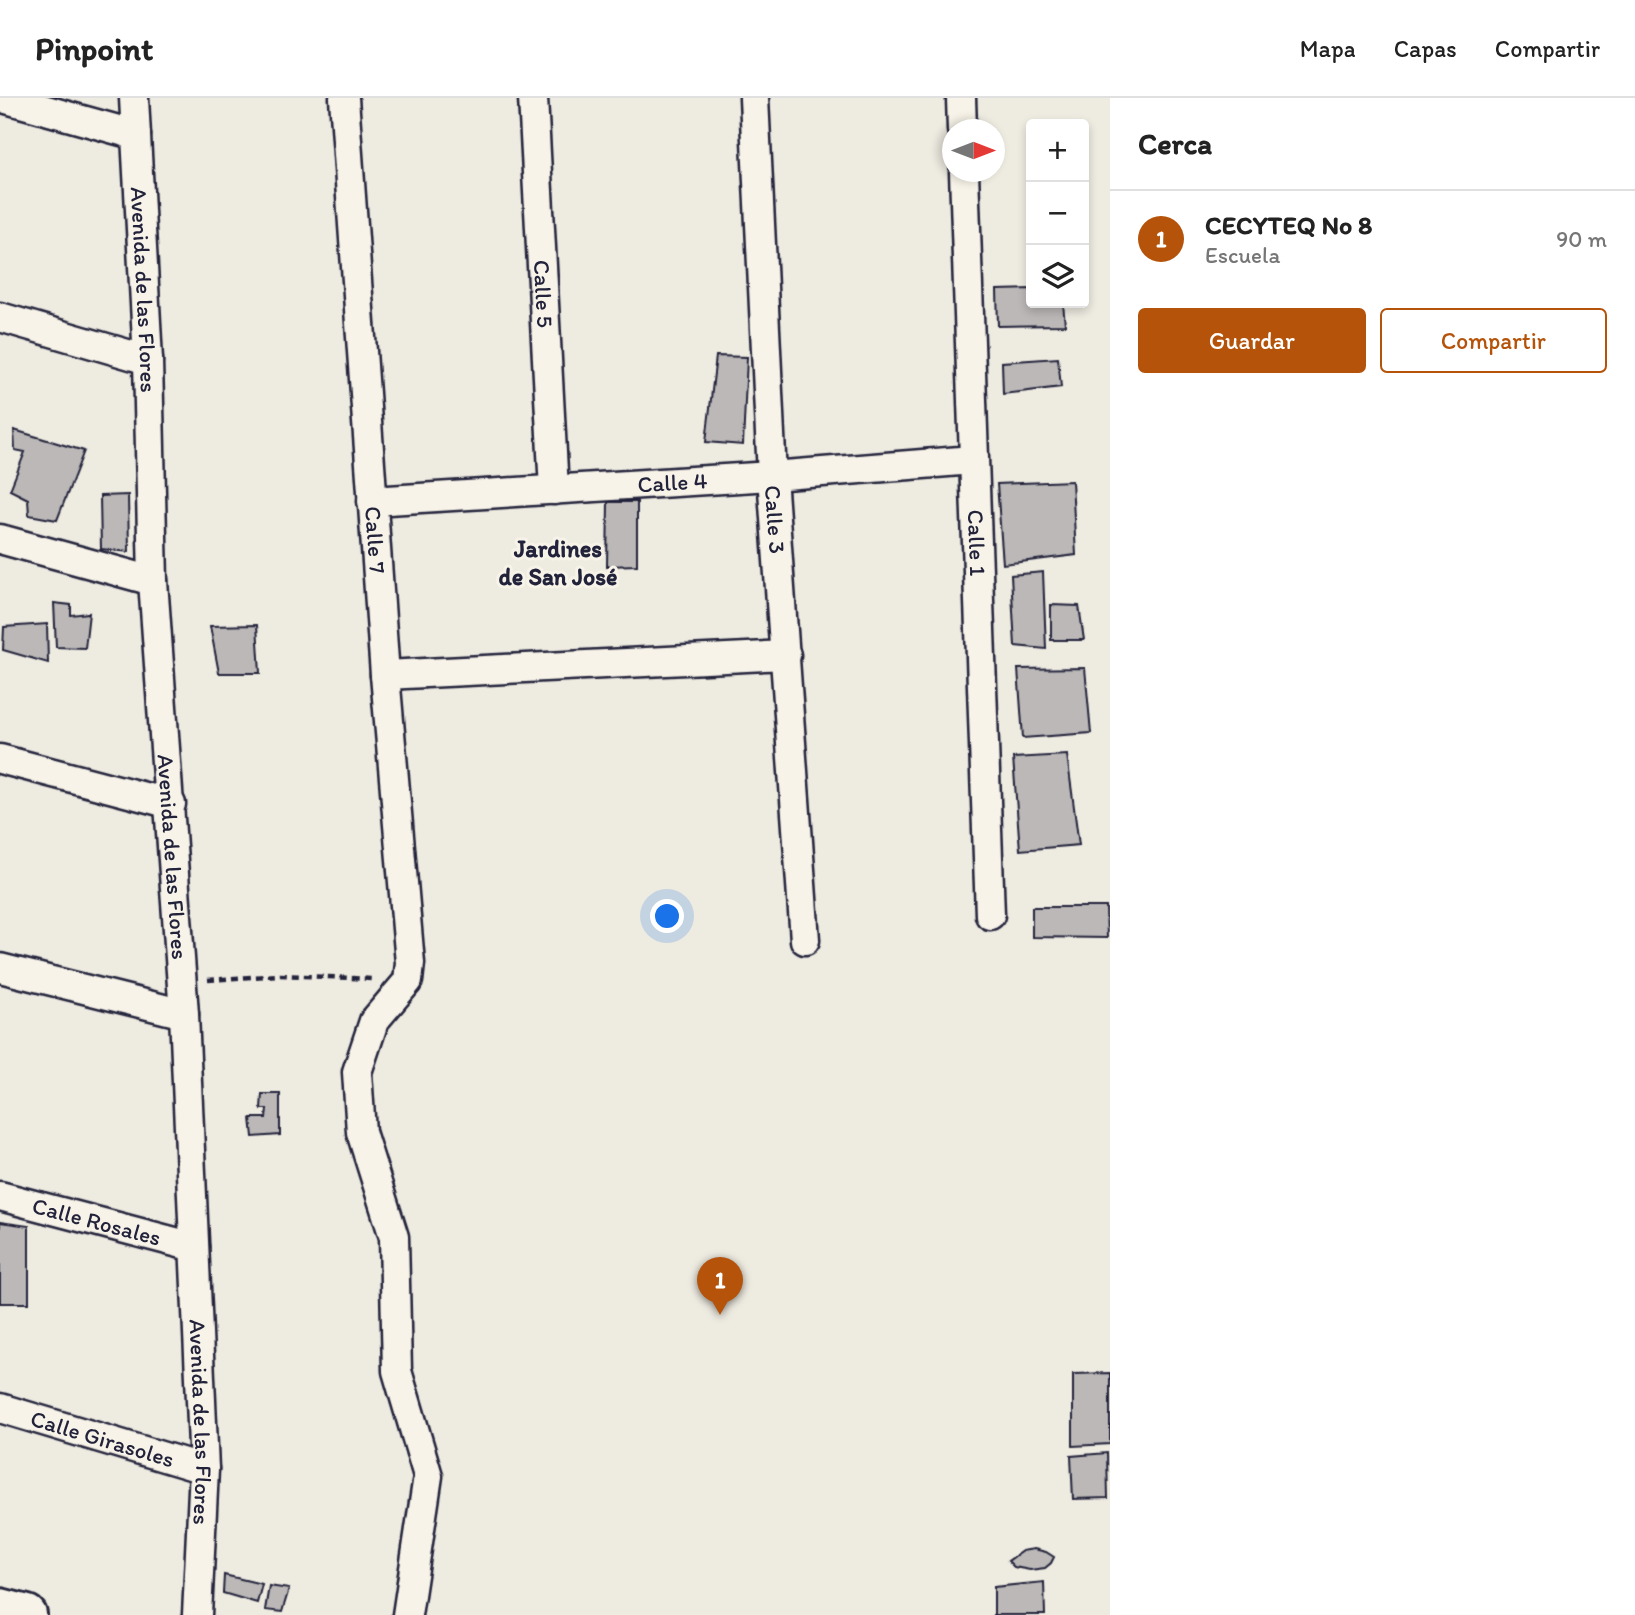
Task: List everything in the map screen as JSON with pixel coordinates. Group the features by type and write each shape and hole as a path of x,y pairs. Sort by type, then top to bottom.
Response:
{"main road":[{"path":"0,1608 27,1615"}],"street":[{"path":"3,98 136,135"},
{"name":"Avenida de las Flores","path":"134,98 148,360 153,581 184,1014 204,1469 197,1615"},
{"name":"Calle 7","path":"344,98 385,675 410,963 408,981"},
{"name":"Calle 5","path":"533,98 554,490"},
{"name":"Calle 3","path":"754,98 772,476 805,940"},
{"path":"961,98 962,119"},
{"name":"Calle 1","path":"964,182 990,915"},
{"path":"0,317 148,360"},
{"name":"Calle 4","path":"372,502 973,460"},
{"path":"0,539 153,581"},
{"path":"385,675 786,655"},
{"path":"0,760 171,804"},
{"path":"0,968 184,1014"},
{"path":"407,1615 428,1476 397,1371 394,1237 361,1132 357,1072 374,1021 408,981"},
{"name":"Calle Rosales","path":"0,1196 194,1247"},
{"name":"Calle Girasoles","path":"0,1408 204,1469"}],"path":[{"path":"182,981 281,975 408,981"}],"building":[{"path":"1026,289 1026,308 1063,308 1065,325 998,326 997,290"},
{"path":"716,356 747,357 743,445 706,442"},
{"path":"1058,358 1061,387 1003,394 1002,362"},
{"path":"14,430 84,451 57,520 29,515 28,499 10,490 25,452 15,450"},
{"path":"1072,481 1076,555 1003,564 997,484"},
{"path":"128,495 129,552 101,549 100,496"},
{"path":"608,502 637,502 637,565 607,566"},
{"path":"1043,572 1046,649 1015,646 1011,575"},
{"path":"54,603 71,605 71,615 89,613 85,648 56,647"},
{"path":"1051,605 1079,606 1084,640 1051,640"},
{"path":"47,624 48,663 3,650 4,627"},
{"path":"257,625 260,673 219,673 210,626"},
{"path":"1085,668 1091,733 1023,738 1018,669"},
{"path":"1067,755 1079,845 1020,850 1013,758"},
{"path":"1032,907 1106,907 1107,938 1032,937"},
{"path":"262,1094 280,1094 280,1135 253,1137 251,1118 266,1118 267,1109 261,1109"},
{"path":"0,1222 29,1226 29,1303 0,1303"},
{"path":"1110,1373 1110,1444 1073,1446 1073,1374"},
{"path":"1107,1453 1108,1498 1073,1499 1071,1456"},
{"path":"1034,1549 1054,1557 1051,1563 1045,1568 1030,1570 1014,1567 1008,1561 1022,1551"},
{"path":"224,1575 262,1584 257,1603 223,1593"},
{"path":"1044,1582 1045,1615 994,1615 994,1587"},
{"path":"269,1586 289,1589 282,1612 265,1610"}],"place":[{"name":"CECYTEQ No 8","path":"720,1315"}],"district":[{"name":"Jardines de San José","path":"558,563"}]}
